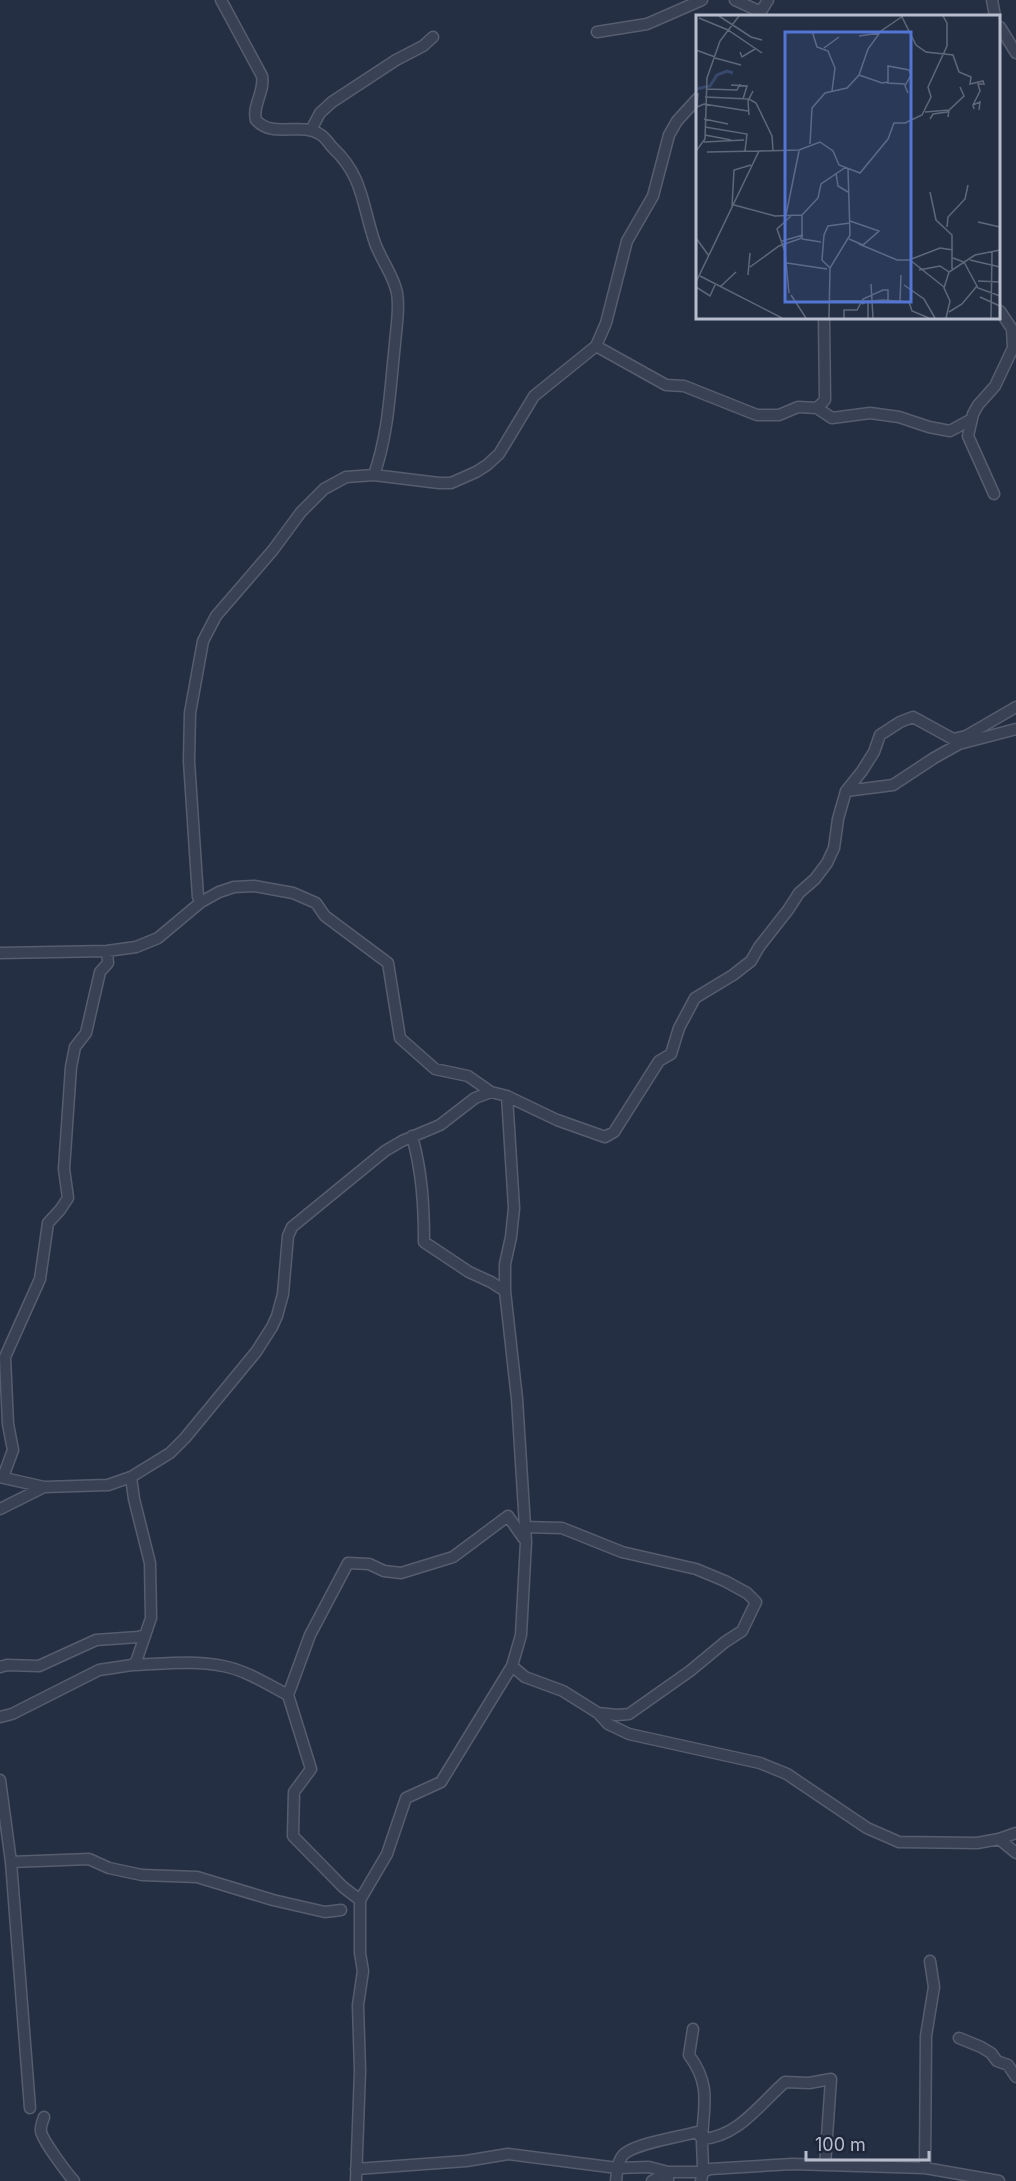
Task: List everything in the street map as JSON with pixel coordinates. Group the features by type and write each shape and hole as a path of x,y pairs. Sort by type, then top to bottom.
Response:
{"street":[{"path":"222,0 262,76 263,85 255,110 256,120 262,126 272,129 311,130 321,135 342,156 354,174 366,204 375,243 397,292 389,413 380,458 374,475"},
{"path":"597,32 647,24 702,0"},
{"path":"735,0 759,14 768,0"},
{"path":"993,0 995,15"},
{"path":"1001,30 1016,53"},
{"path":"311,130 320,113 332,102 423,46 433,37"},
{"path":"201,902 198,897 189,737 193,694 203,641 208,628 273,550 300,512 324,489 346,477 374,475 451,483 488,465 499,454 517,429 534,396 596,346 610,309 627,241 652,196 669,135 677,121 696,100"},
{"path":"994,494 969,440 972,419 978,405 995,386 1013,348 1012,329 1001,314"},
{"path":"817,408 825,400 824,320"},
{"path":"596,346 666,385 684,386 757,415 779,415 798,407 817,408 832,418 870,413 899,417 950,431 972,419"},
{"path":"0,953 107,951 136,947 158,938 201,902 226,888 254,886 293,893 316,903 325,916 388,963 400,1038 435,1069 468,1076 491,1092 507,1096 557,1120 605,1137 614,1132 660,1061 671,1054 679,1028 695,998 751,961 799,892 815,879 827,863 834,848 838,819 846,791 868,762 880,735 900,722 913,717 953,739 966,736 1016,708"},
{"path":"846,791 893,785 959,744 1016,729"},
{"path":"107,951 108,963 100,972 86,1033 75,1047 71,1067 64,1168 68,1198 48,1222 39,1279 5,1356 8,1424 13,1450 2,1477 44,1487 108,1485 131,1477 170,1453 185,1438 265,1339 277,1317 288,1236 292,1227 385,1151 412,1136 440,1125 475,1098 491,1092"},
{"path":"356,2181 360,2071 358,2005 363,1971 360,1953 360,1900 387,1854 406,1798 441,1782 512,1666 520,1635 526,1542 517,1399 505,1291 505,1264 514,1208 507,1096"},
{"path":"412,1136 420,1167 424,1206 424,1242 469,1272 505,1291"},
{"path":"131,1477 134,1499 150,1563 151,1618 136,1662 132,1665"},
{"path":"0,1509 44,1487"},
{"path":"360,1900 343,1887 293,1836 294,1792 311,1769 288,1695 310,1635 348,1563 369,1564 384,1571 401,1573 453,1557 508,1516 526,1542"},
{"path":"524,1527 561,1528 622,1552 696,1569 747,1593 756,1602 742,1631 629,1714 598,1713"},
{"path":"0,1667 7,1665 39,1666 96,1640 145,1635"},
{"path":"0,1717 12,1714 99,1670 132,1665 180,1663 223,1666 254,1677 288,1695"},
{"path":"512,1666 525,1677 563,1691 598,1713 608,1724 629,1734 760,1762 787,1773 867,1828 899,1842 977,1843 1016,1833"},
{"path":"0,1780 11,1862 30,2108"},
{"path":"999,1839 1016,1852"},
{"path":"11,1862 89,1859 109,1868 142,1875 197,1877 273,1900 325,1912 341,1910"},
{"path":"925,2168 927,2036 934,1987 930,1961"},
{"path":"693,2029 689,2055 699,2068 706,2095 702,2139 702,2176"},
{"path":"959,2038 991,2053 997,2061 1008,2066 1016,2077"},
{"path":"702,2139 716,2138 737,2127 785,2082 809,2083 831,2079 825,2165"},
{"path":"44,2116 40,2129 43,2138 74,2181"},
{"path":"616,2181 617,2168 624,2154 639,2146 697,2132 702,2139"},
{"path":"356,2169 466,2161 508,2154 617,2168 649,2167 668,2176"},
{"path":"652,2181 668,2176 702,2176 717,2168 825,2165 925,2168 999,2181"}]}
